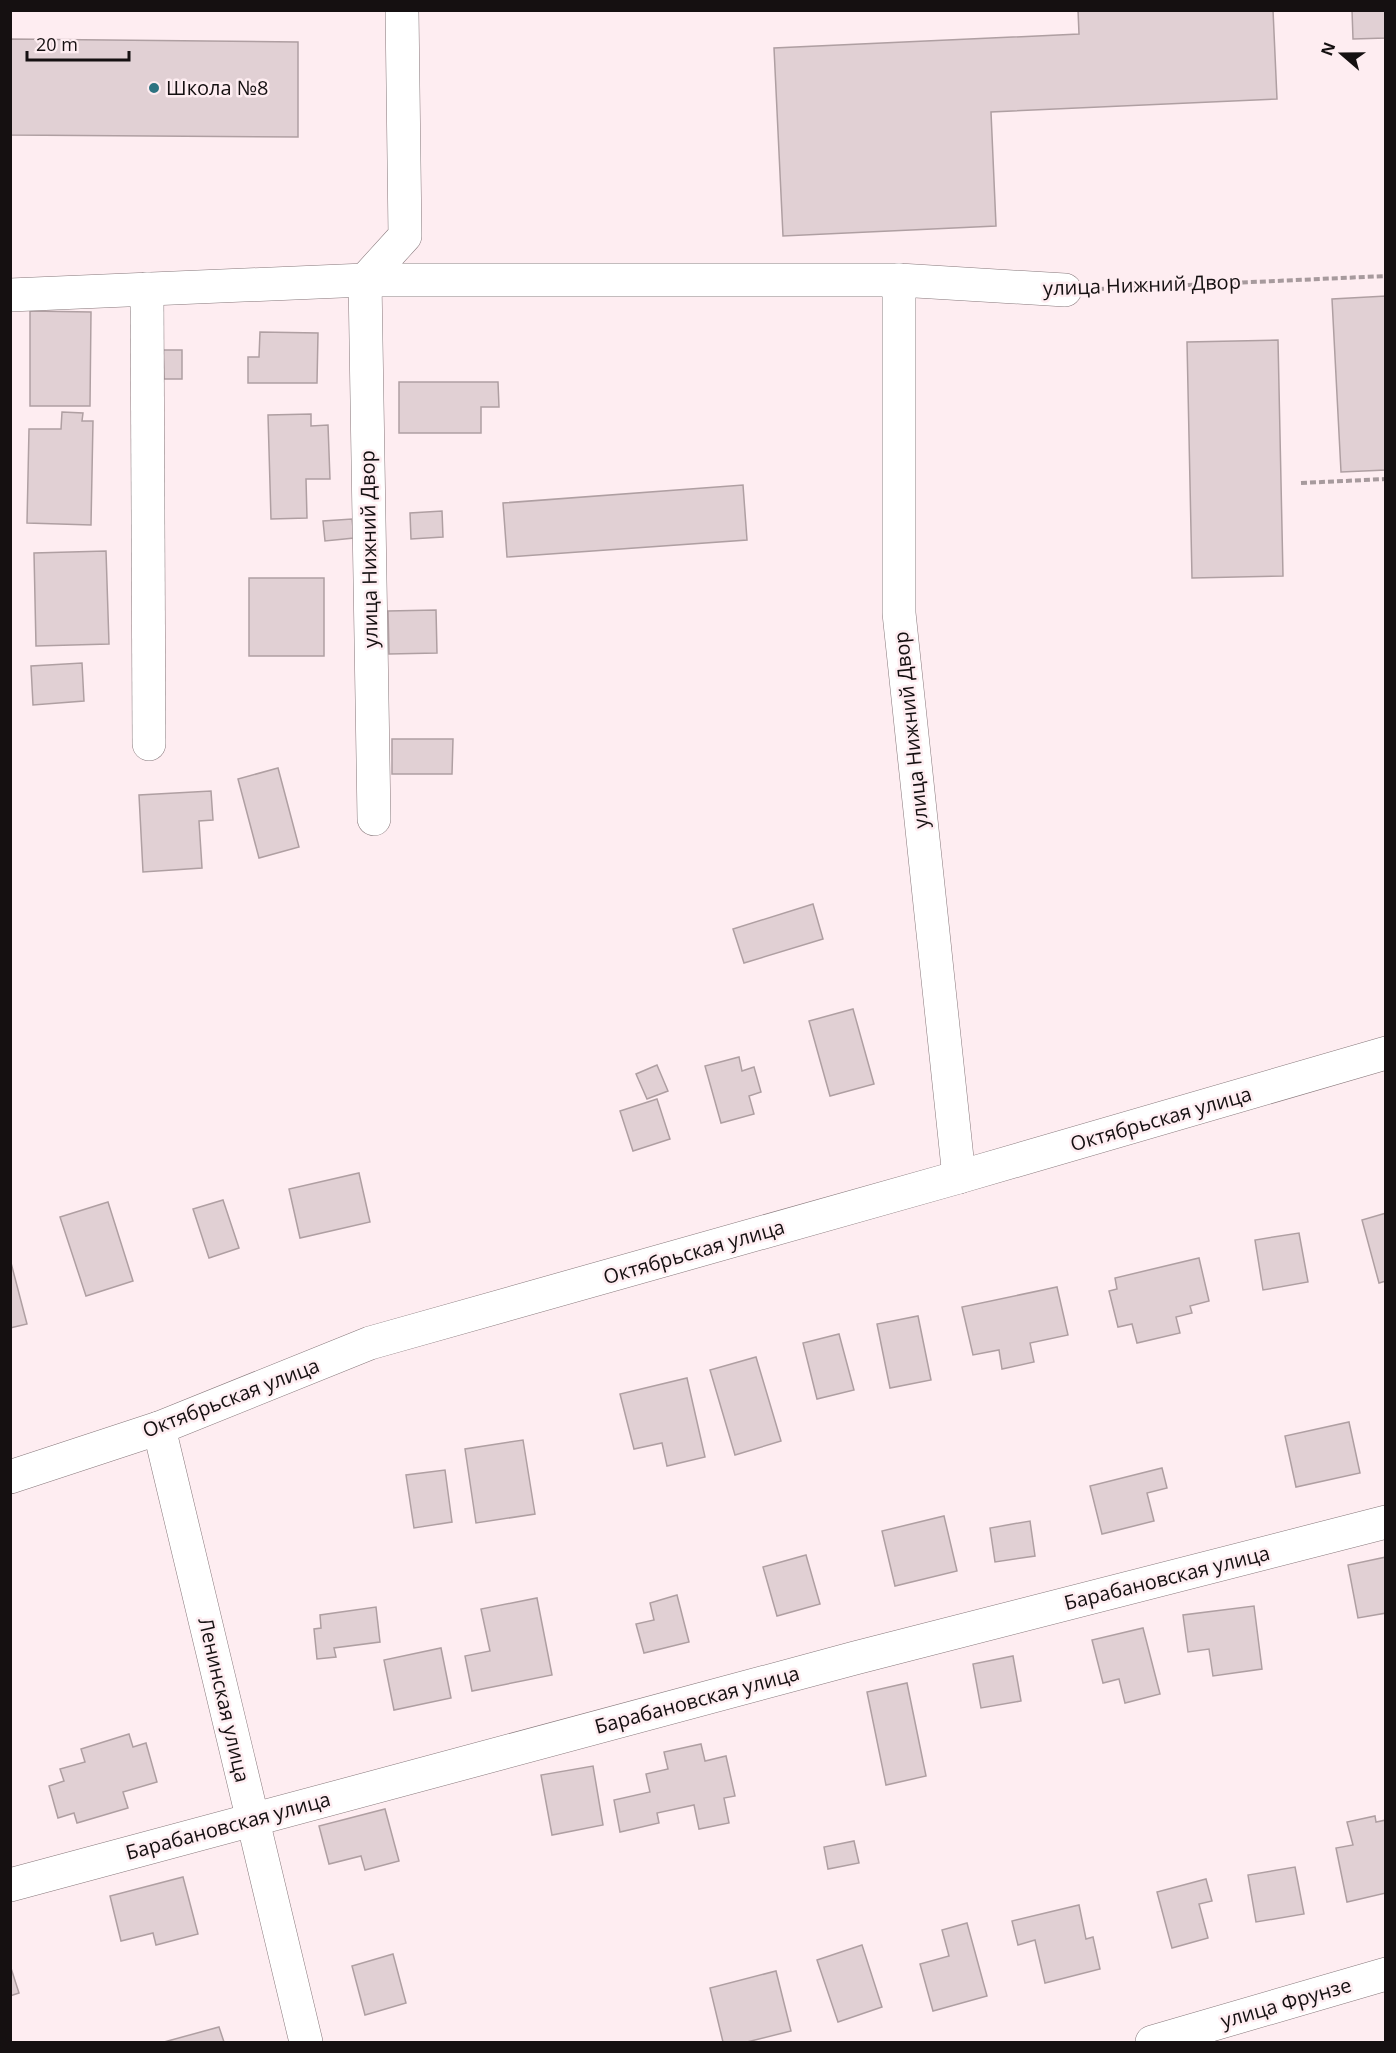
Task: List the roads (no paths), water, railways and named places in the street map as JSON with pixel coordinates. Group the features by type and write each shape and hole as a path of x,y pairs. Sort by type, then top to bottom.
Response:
{"street":[{"path":"365,280 405,236 402,10"},
{"name":"улица Нижний Двор","path":"365,280 374,819"},
{"name":"улица Нижний Двор","path":"10,295 365,280 899,280 1065,290"},
{"name":"улица Нижний Двор","path":"899,280 899,613 959,1177"},
{"path":"147,289 149,744"},
{"name":"Октябрьская улица","path":"10,1477 159,1428 370,1343 959,1177 1386,1053"},
{"name":"Ленинская улица","path":"159,1428 306,2043"},
{"name":"Барабановская улица","path":"10,1885 855,1658 1386,1522"},
{"name":"улица Фрунзе","path":"1152,2043 1386,1974"}],"place":[{"name":"Школа №8","path":"154,88"}]}
